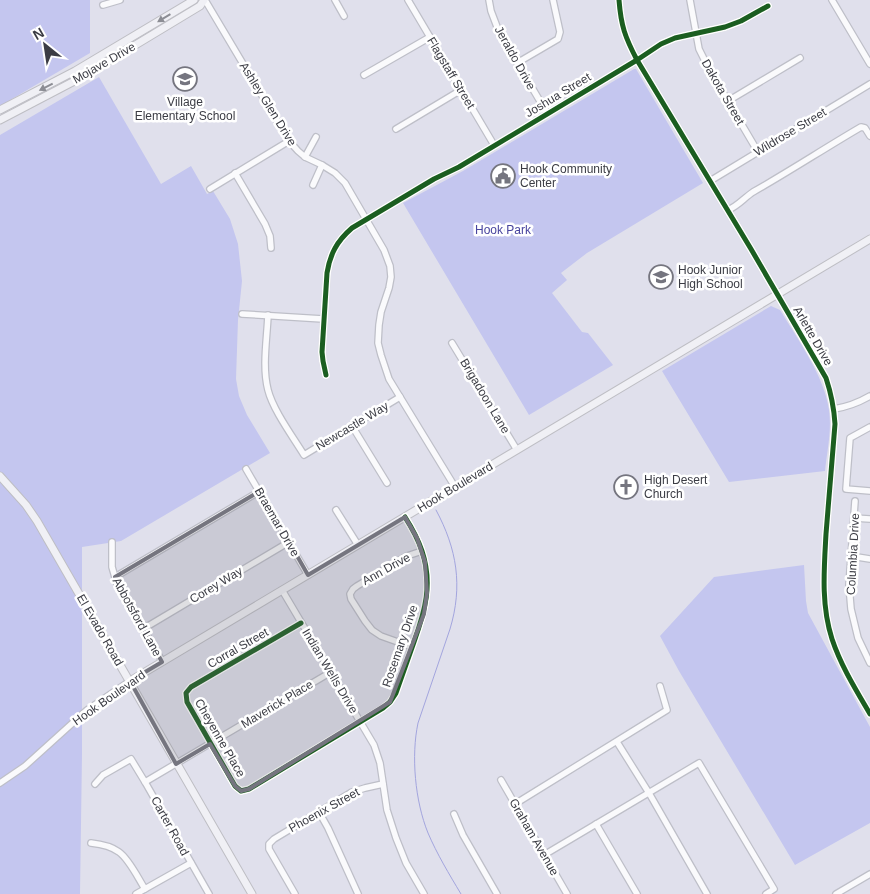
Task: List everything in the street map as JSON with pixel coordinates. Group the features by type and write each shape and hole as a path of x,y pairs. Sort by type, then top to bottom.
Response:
{"main road":[{"name":"Mojave Drive","path":"0,110 75,71 194,0"},
{"name":"Mojave Drive","path":"0,120 88,73 200,6 204,0"},
{"name":"Hook Boulevard","path":"130,681 870,239"},
{"name":"El Evado Road","path":"0,476 26,504 37,522 252,894"}],"street":[{"path":"102,5 120,0"},
{"name":"Ashley Glen Drive","path":"204,0 290,141 305,157 335,173 345,183 384,250 390,266 391,277 379,325 378,343 380,355 385,369 400,397 455,487"},
{"path":"335,0 344,16"},
{"name":"Flagstaff Street","path":"408,0 494,145"},
{"name":"Jeraldo Drive","path":"489,0 495,23 547,114"},
{"path":"517,63 558,39 560,32 553,0"},
{"name":"Arlette Drive","path":"619,0 621,19 627,42 826,378 832,394 835,424 823,583 825,610 831,638 839,658 870,714"},
{"name":"Dakota Street","path":"690,0 699,48 705,62 758,152"},
{"path":"832,0 870,64"},
{"name":"Joshua Street","path":"326,375 322,352 326,273 333,250 352,228 547,114 661,44 676,38 725,27 741,21 768,6"},
{"path":"364,75 430,36"},
{"path":"728,101 800,58"},
{"name":"Wildrose Street","path":"710,181 870,84"},
{"path":"396,128 462,90"},
{"path":"728,210 752,193 861,127 865,128 870,136"},
{"path":"305,157 316,137"},
{"path":"210,189 290,141"},
{"path":"313,185 322,165"},
{"path":"235,174 265,224 270,236 271,248"},
{"path":"242,314 323,319"},
{"name":"Newcastle Way","path":"268,315 265,373 267,387 273,404 304,455 400,397"},
{"name":"Brigadoon Lane","path":"452,343 517,450"},
{"path":"834,409 851,405 870,396"},
{"path":"352,426 387,483"},
{"path":"870,426 850,438 846,488 870,491"},
{"name":"Braemar Drive","path":"246,468 308,575"},
{"path":"115,577 260,491"},
{"name":"Columbia Drive","path":"855,501 849,585 851,609 858,638 870,663"},
{"path":"336,510 358,545"},
{"name":"Rosemary Drive","path":"241,791 249,789 383,708 396,693 424,614 427,593 427,578 422,551 405,517"},
{"path":"854,518 870,519"},
{"name":"Abbotsford Lane","path":"112,542 112,567 117,584 162,662"},
{"name":"Corey Way","path":"143,629 289,542"},
{"name":"Ann Drive","path":"412,647 380,636 372,630 351,599 350,594 357,586 407,556 422,551"},
{"path":"851,556 870,559"},
{"name":"Indian Wells Drive","path":"282,590 374,744 380,763 388,810 396,838 406,863 424,894"},
{"name":"Corral Street","path":"186,693 191,687 301,623"},
{"name":"Maverick Place","path":"146,782 331,672"},
{"name":"Hook Boulevard","path":"0,783 25,766 88,710 130,681"},
{"path":"515,804 667,710 660,686"},
{"name":"Cheyenne Place","path":"186,693 187,702 210,744 235,786 241,791"},
{"path":"616,742 649,793 707,894"},
{"name":"Carter Road","path":"95,784 103,775 131,759 209,894"},
{"path":"544,855 699,763 774,890 766,894"},
{"name":"Graham Avenue","path":"501,780 567,894"},
{"name":"Phoenix Street","path":"295,894 269,848 269,844 274,839 352,792 383,784"},
{"path":"319,812 358,894"},
{"path":"454,814 463,835 497,894"},
{"path":"596,824 637,894"},
{"path":"91,843 104,845 119,852 131,866 144,889"},
{"path":"136,894 191,862"},
{"path":"836,894 870,874"}],"highlighted area":[{"path":"260,491 308,575 405,517 417,538 425,562 427,593 424,614 390,702 249,789 241,791 235,786 210,744 176,764 130,681 162,662 115,577"}],"green space":[{"path":"0,0 90,0 90,53 0,106"},
{"name":"Hook Park","path":"636,69 703,183 587,253 561,273 567,280 552,293 582,332 588,333 613,365 529,415 403,203 463,171"},
{"path":"99,77 161,184 191,166 207,194 213,191 230,219 238,244 242,281 238,320 236,379 239,396 247,415 270,453 121,541 82,547 80,894 0,894 0,135"},
{"path":"771,306 780,310 802,345 822,384 829,410 830,425 825,471 729,482 662,371"},
{"path":"804,565 808,613 870,727 870,823 795,865 660,636 714,577"}],"waterway":[{"path":"436,510 453,553 456,568 456,598 450,629 418,723 415,764 417,793 428,833 461,894"}],"cycle path":[{"path":"619,0 624,31 637,60 826,378 835,424 826,534 824,587 826,613 832,639 840,659 870,714"},
{"path":"326,375 322,352 327,273 335,248 352,228 434,179 459,167 661,44 675,38 725,27 741,21 768,6"},
{"path":"301,623 191,687 186,693 187,702 235,786 241,791 249,789 383,708 396,693 421,619 427,586 427,575 422,551 405,517"}],"place":[{"name":"Village Elementary School","path":"185,79"},
{"name":"Hook Community Center","path":"503,176"},
{"name":"Hook Junior High School","path":"661,277"},
{"name":"High Desert Church","path":"626,487"}]}
